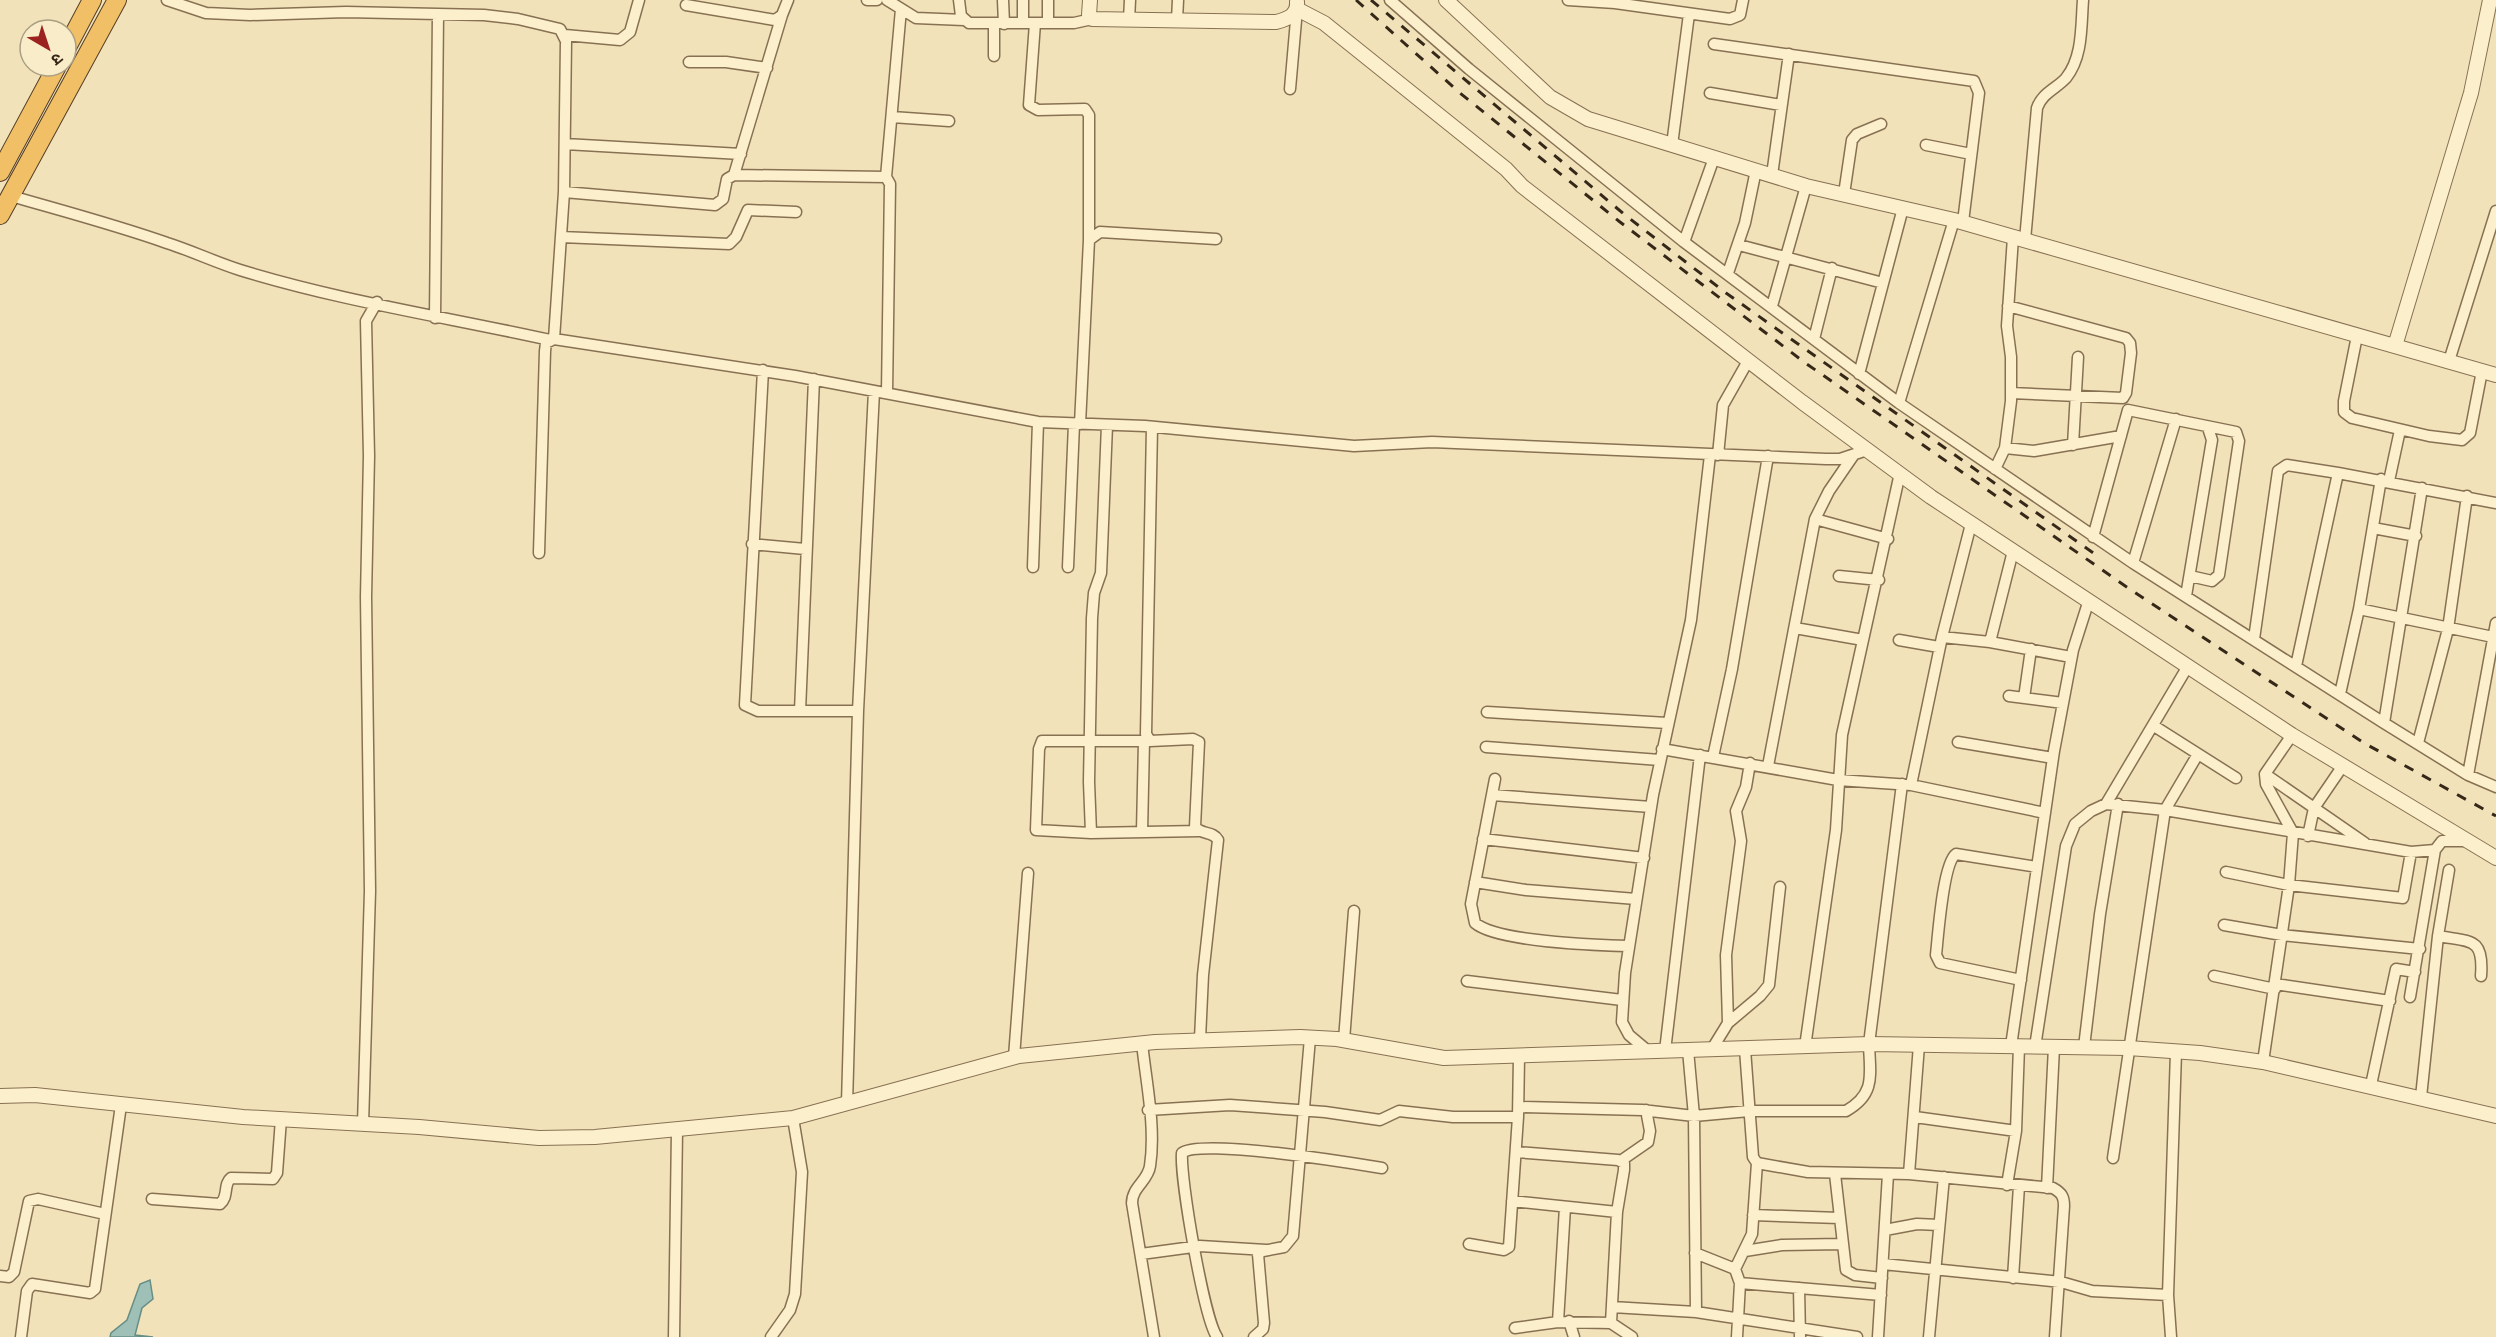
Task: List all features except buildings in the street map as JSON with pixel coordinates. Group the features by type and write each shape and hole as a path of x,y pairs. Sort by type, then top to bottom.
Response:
{"highway":[{"path":"78,27 93,0"},
{"path":"0,216 117,0"},
{"path":"0,172 51,78"}],"street":[{"path":"167,0 214,14 438,14 518,19 552,26 565,34 620,40 630,32 639,0"},
{"path":"734,176 788,0"},
{"path":"867,0 874,0"},
{"path":"887,0 916,18 999,24 1092,20 1276,22 1293,15 1297,4"},
{"path":"959,0 959,10 964,20"},
{"path":"994,56 1003,0"},
{"path":"1023,0 1023,23"},
{"path":"1047,23 1048,0"},
{"path":"1090,0 1089,15 1092,20"},
{"path":"1130,0 1130,21"},
{"path":"1177,20 1178,0"},
{"path":"1390,0 1469,69 1684,242 1899,403 2133,563 2384,723 2468,775 2496,788"},
{"path":"1446,0 1533,83 1564,107 1588,119 1806,186 1959,221 2496,375"},
{"path":"1568,0 1615,2 1734,19 1740,15 1743,0"},
{"path":"1672,145 1685,13 1682,0"},
{"path":"1995,469 2005,448 2011,393 2008,306 2037,108 2042,98 2064,80 2076,63 2083,0"},
{"path":"2395,346 2471,93 2490,0"},
{"path":"1290,89 1297,4"},
{"path":"1297,4 1395,77 1506,169 1522,186 1867,450 2088,603 2292,735 2475,843 2496,858"},
{"path":"686,5 775,20 782,15"},
{"path":"887,393 890,184 886,177 901,9"},
{"path":"435,318 438,14"},
{"path":"1035,23 1029,105 1038,110 1080,108 1088,111 1089,115 1089,240 1068,567"},
{"path":"539,553 545,351 552,339 564,192 565,34"},
{"path":"1714,44 1974,81 1979,93 1959,221 1899,403"},
{"path":"1772,175 1788,54"},
{"path":"689,63 726,62 767,68"},
{"path":"1710,93 1781,105"},
{"path":"892,117 948,121"},
{"path":"1844,194 1852,140 1857,134 1881,124"},
{"path":"564,144 741,154"},
{"path":"1926,145 1971,154"},
{"path":"1684,242 1714,158"},
{"path":"1728,273 1739,244 1756,170"},
{"path":"564,192 716,205 723,199 727,179 734,176 886,177"},
{"path":"1772,306 1806,186"},
{"path":"11,196 122,227 238,269 435,318 552,339 763,370 1038,422 1152,427 1354,446 1432,442 1840,459 1867,450"},
{"path":"1859,374 1903,208"},
{"path":"561,237 729,244 736,237 748,210 796,212"},
{"path":"2449,361 2496,211"},
{"path":"1089,240 1101,231 1216,239"},
{"path":"1739,244 1883,284"},
{"path":"1814,339 1832,268"},
{"path":"363,1124 370,891 366,597 369,456 366,321 377,302"},
{"path":"2008,306 2128,340 2131,353 2126,393 2123,398 2011,393"},
{"path":"2357,336 2344,401 2344,412 2352,418 2457,441 2467,437 2482,371"},
{"path":"2073,445 2078,357"},
{"path":"1648,1051 1625,1029 1621,1016 1628,946 1667,723 1679,682 1691,620 1723,405 1748,361"},
{"path":"763,370 752,544 746,705 758,711 858,711"},
{"path":"800,711 805,549 814,379"},
{"path":"847,1104 858,711 874,391"},
{"path":"2093,537 2125,416 2130,409 2208,428 2232,430 2236,432 2239,441 2219,575 2212,581 2190,576"},
{"path":"2133,563 2176,419"},
{"path":"1033,567 1038,422"},
{"path":"1091,832 1093,603 1101,573 1107,425"},
{"path":"1142,832 1147,741 1145,730 1152,427"},
{"path":"2186,596 2212,440 2208,428"},
{"path":"2340,694 2359,609 2373,528 2400,430"},
{"path":"2005,448 2028,452 2121,436"},
{"path":"1713,757 1732,669 1768,456"},
{"path":"1768,766 1815,519 1829,491 1853,456"},
{"path":"2254,639 2278,471 2287,465 2385,480 2496,503"},
{"path":"1805,1047 1836,830 1838,780 1844,727 1879,580 1900,473"},
{"path":"2296,666 2338,473"},
{"path":"2384,723 2422,488"},
{"path":"2418,743 2448,629 2467,496"},
{"path":"1815,519 1888,538"},
{"path":"1148,1110 1230,1105 1303,1110 1380,1120 1399,1111 1430,1116 1646,1110 1694,1116 1749,1111 1846,1111 1860,1103 1869,1091 1869,1044 1906,785 1971,524"},
{"path":"2373,528 2416,536"},
{"path":"752,544 805,549"},
{"path":"1990,642 2013,551"},
{"path":"1839,576 1879,580"},
{"path":"2007,1185 2016,1131 2015,1046 2021,980 2053,758 2071,657 2088,603"},
{"path":"2359,609 2493,637"},
{"path":"2468,775 2481,715 2496,622"},
{"path":"1795,628 1863,640"},
{"path":"1899,640 1990,642 2071,657"},
{"path":"2024,698 2031,649"},
{"path":"2084,1047 2112,804 2188,666"},
{"path":"2009,696 2063,703"},
{"path":"1487,712 1667,723"},
{"path":"2154,726 2236,778"},
{"path":"2263,1062 2289,885 2293,833 2266,784 2265,774 2292,735"},
{"path":"1198,831 1195,824 1199,742 1193,739 1046,740 1039,745 1035,826 1038,831 1198,831 1214,835 1218,845 1203,975 1200,1039"},
{"path":"1958,742 2053,758"},
{"path":"1486,747 1700,755 1838,780 1906,785 2045,813"},
{"path":"2113,1158 2165,810 2198,753"},
{"path":"1665,1051 1700,755"},
{"path":"1728,1023 1726,955 1741,850 1736,811 1746,787 1750,763"},
{"path":"2308,836 2314,808 2342,766"},
{"path":"2265,774 2367,845"},
{"path":"1495,779 1471,904 1472,918 1487,931 1508,936 1628,946"},
{"path":"1492,795 1651,807"},
{"path":"2035,1047 2066,846 2074,824 2091,811 2112,804 2165,810 2411,852 2435,850"},
{"path":"1483,839 1644,858"},
{"path":"2410,997 2420,949 2435,850 2442,841 2475,843"},
{"path":"2226,872 2289,885 2403,898 2411,852"},
{"path":"2021,980 1940,963 1936,955 1945,891 1950,860 1956,854 2037,867"},
{"path":"2421,1097 2438,936 2449,870"},
{"path":"1014,1057 1028,873"},
{"path":"1475,882 1526,890 1636,898"},
{"path":"1712,1049 1728,1023 1760,996 1769,985 1780,887"},
{"path":"1344,1040 1354,911"},
{"path":"2224,925 2282,935 2420,949"},
{"path":"2438,936 2470,942 2477,947 2482,959 2481,976"},
{"path":"2371,1085 2396,969 2415,972"},
{"path":"2214,976 2390,1001"},
{"path":"1467,981 1622,1000"},
{"path":"1255,1337 1263,1329 1264,1323 1258,1257 1260,1252 1284,1247 1293,1236 1310,1038"},
{"path":"0,1096 35,1095 281,1119 539,1138 613,1136 793,1118 1014,1057 1200,1039 1310,1038 1344,1040 1422,1056 1519,1058 1648,1051 1869,1044 2128,1048 2263,1062 2371,1085 2496,1116"},
{"path":"1142,1043 1150,1165 1149,1174 1132,1197 1154,1337"},
{"path":"1909,1174 1919,1045"},
{"path":"2047,1188 2054,1047"},
{"path":"1735,1269 1752,1233 1757,1164 1753,1157 1745,1049"},
{"path":"1688,1050 1694,1116 1696,1312"},
{"path":"2171,1337 2168,1295 2176,1052"},
{"path":"1469,1244 1507,1249 1516,1152 1519,1058"},
{"path":"21,1337 27,1291 32,1284 90,1293 95,1289 121,1105"},
{"path":"1516,1152 1622,1160 1648,1142 1650,1131 1646,1110"},
{"path":"1914,1117 2016,1131"},
{"path":"771,1337 790,1310 795,1294 802,1172 793,1118"},
{"path":"152,1199 220,1204 225,1199 227,1182 231,1178 273,1179 277,1173 281,1119"},
{"path":"674,1337 677,1130"},
{"path":"1217,1337 1207,1315 1194,1246 1181,1157 1185,1150 1219,1148 1382,1168"},
{"path":"1611,1323 1617,1212 1624,1170 1622,1160"},
{"path":"1757,1164 1835,1174 1909,1174 1944,1177 2059,1191 2064,1197 2061,1282 2055,1337"},
{"path":"1835,1174 1846,1270 1855,1275 1882,1278"},
{"path":"1878,1337 1888,1174"},
{"path":"1929,1337 1944,1177"},
{"path":"2013,1278 2019,1186"},
{"path":"0,1276 9,1277 15,1272 29,1200 38,1199 105,1214"},
{"path":"1512,1200 1617,1212"},
{"path":"1565,1207 1564,1322 1574,1337"},
{"path":"1753,1215 1839,1218"},
{"path":"1885,1230 1917,1224 1939,1225"},
{"path":"1745,1251 1782,1245 1842,1244"},
{"path":"1141,1254 1194,1246 1266,1250"},
{"path":"1695,1253 1735,1269 1740,1283 1737,1337"},
{"path":"1883,1264 2061,1282 2092,1291 2168,1295"},
{"path":"1740,1283 1881,1295"},
{"path":"1799,1288 1800,1334"},
{"path":"1612,1307 1738,1317 1800,1334 1857,1337"},
{"path":"1515,1328 1564,1322 1611,1323 1632,1337"}],"water":[{"path":"150,1280 153,1299 142,1308 135,1335 153,1337 110,1337 111,1333 127,1320 140,1284"}],"railway":[{"path":"1356,0 1460,93 1620,222 1804,362 2131,590 2364,743 2496,816"},
{"path":"1371,0 1625,215 1726,293 2099,557"}]}
